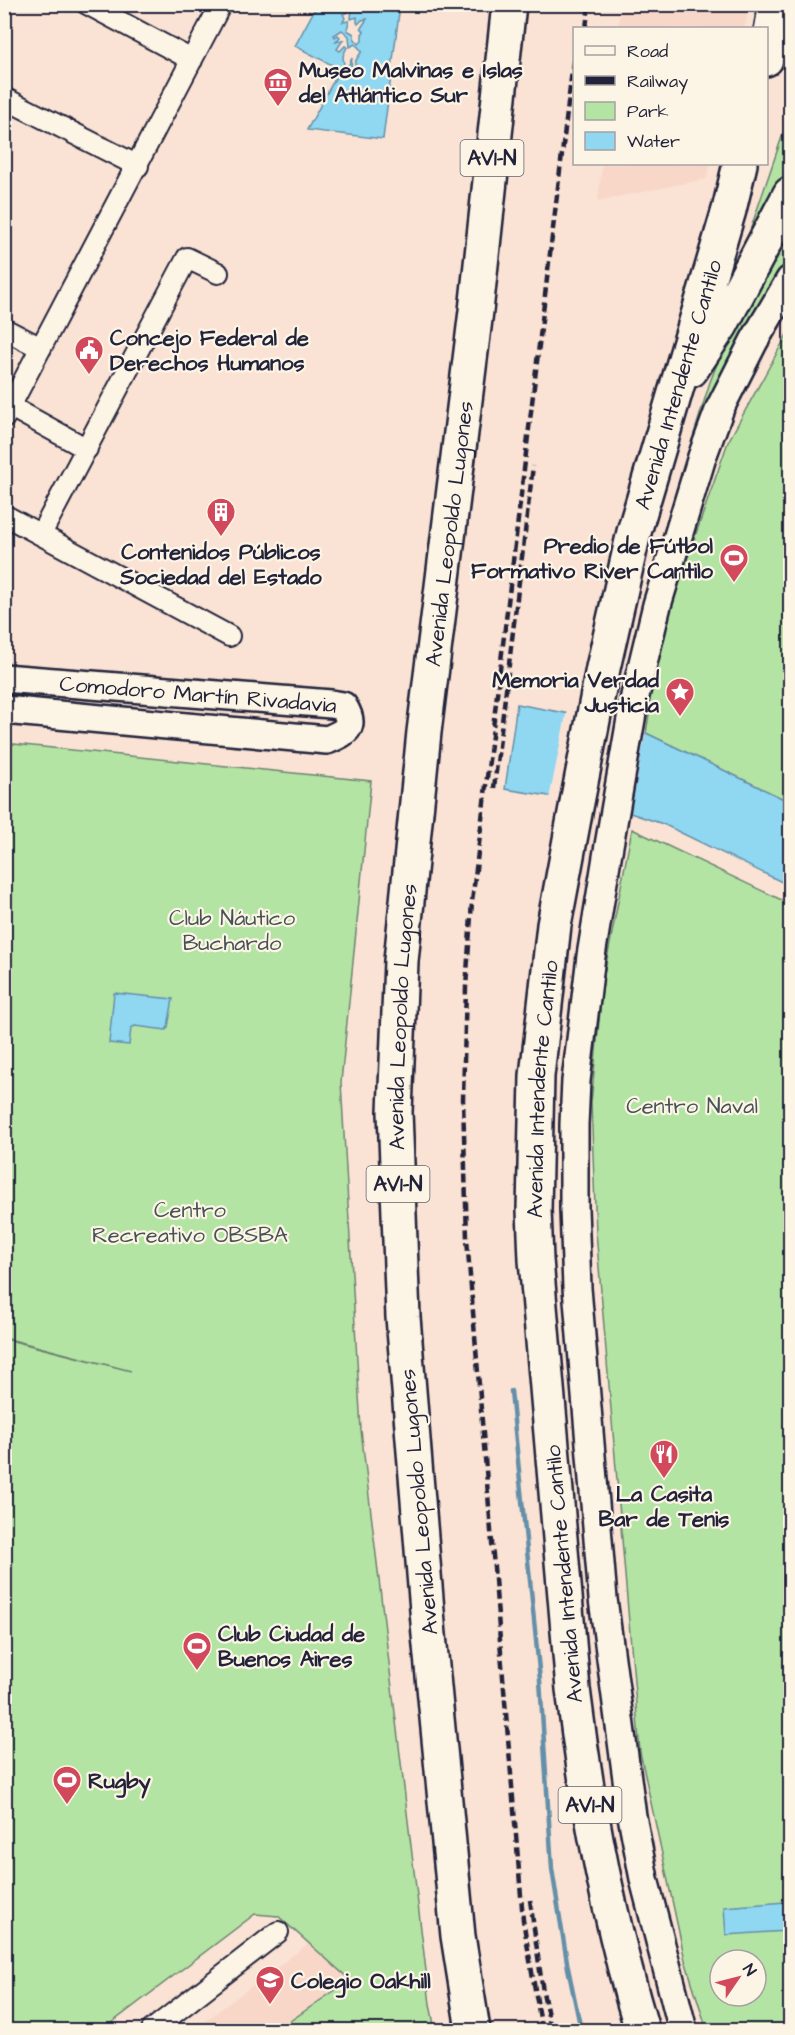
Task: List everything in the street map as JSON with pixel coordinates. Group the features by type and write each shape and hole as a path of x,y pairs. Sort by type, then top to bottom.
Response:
{"highway":[{"name":"Avenida Leopoldo Lugones","path":"473,2031 458,1936 429,1635 403,1317 395,1112 401,961 423,744 476,312 509,4"},
{"path":"768,48 776,4"},
{"name":"Avenida Intendente Cantilo","path":"642,2031 609,1901 580,1749 560,1551 536,1260 534,1199 537,1076 553,936 594,712 634,532 729,210 740,165"},
{"path":"672,399 721,325 790,194"}],"street":[{"path":"87,4 192,60"},
{"path":"87,449 8,412 221,4"},
{"path":"4,98 138,166"},
{"path":"41,534 187,258 218,273"},
{"name":"Avenida Intendente Cantilo","path":"683,2031 644,1880 624,1760 603,1599 577,1288 573,1124 591,956 630,723 657,605 702,457 720,408 754,341 790,280"},
{"path":"4,330 41,348"},
{"path":"4,515 229,636"},
{"name":"Comodoro Martín Rivadavia","path":"4,678 331,704 343,706 350,717 348,728 341,735 327,740 4,710"},
{"path":"152,2031 278,1932"}],"shaded area":[{"path":"621,4 749,5 745,27 618,27"},
{"path":"602,165 711,165 706,179 598,201"},
{"name":"Colegio Oakhill","path":"309,1943 350,1980 277,2030 193,2030"}],"green space":[{"path":"790,103 790,180 741,257 786,125"},
{"path":"790,206 790,262 741,342 651,586 647,586 710,382 735,318"},
{"name":"Predio de Fútbol Formativo River Cantilo","path":"790,329 790,802 646,733 650,708 648,701 670,608 728,442"},
{"path":"4,743 371,781 341,1082 361,1430 435,2030 277,2030 350,1980 278,1916 255,1914 102,2030 5,2030 5,1339 131,1371 5,1338"},
{"name":"Centro Naval","path":"632,829 790,904 790,2030 707,2030 685,1960 640,1752 596,1232 591,1103 603,980"}],"water":[{"path":"317,5 400,5 383,139 307,130 340,69 295,46","holes":["350,7 352,8 351,19 357,17 358,24 367,19 361,28 364,31 359,44 354,34 347,30 349,21 343,22 345,18 343,14 348,12","342,30 349,36 350,47 355,44 362,51 351,68 352,58 348,66 344,66 343,56 347,47 345,46 340,51 337,49 343,40 336,42 340,37 334,35"]},
{"path":"517,704 618,723 646,733 790,802 790,886 663,824 606,805 505,789"},
{"path":"114,993 173,999 166,1030 135,1026 131,1028 129,1045 109,1043"},
{"path":"785,1902 787,1931 726,1935 724,1907"}],"pier":[{"path":"567,710 619,720 646,730 630,816 606,808 549,799"}],"waterway":[{"path":"511,1391 540,1680 552,1869 568,1968 581,2030"}],"railway":[{"path":"586,27 589,4"},
{"path":"542,2030 523,1920 467,1239 463,1099 466,987 472,902 573,62"},
{"path":"494,788 533,466"},
{"path":"530,1900 543,1992 551,2030"}],"place":[{"name":"Museo Malvinas e Islas del Atlántico Sur","path":"278,108"},
{"name":"Concejo Federal de Derechos Humanos","path":"89,376"},
{"name":"Contenidos Públicos Sociedad del Estado","path":"221,538"},
{"name":"Predio de Fútbol Formativo River Cantilo","path":"734,584"},
{"name":"Memoria Verdad Justicia","path":"680,718"},
{"name":"La Casita Bar de Tenis","path":"664,1480"},
{"name":"Club Ciudad de Buenos Aires","path":"197,1672"},
{"name":"Rugby","path":"67,1806"},
{"name":"Colegio Oakhill","path":"270,2006"}],"park label":[{"name":"Club Náutico Buchardo","path":"232,930"},
{"name":"Centro Recreativo OBSBA","path":"190,1222"}]}
